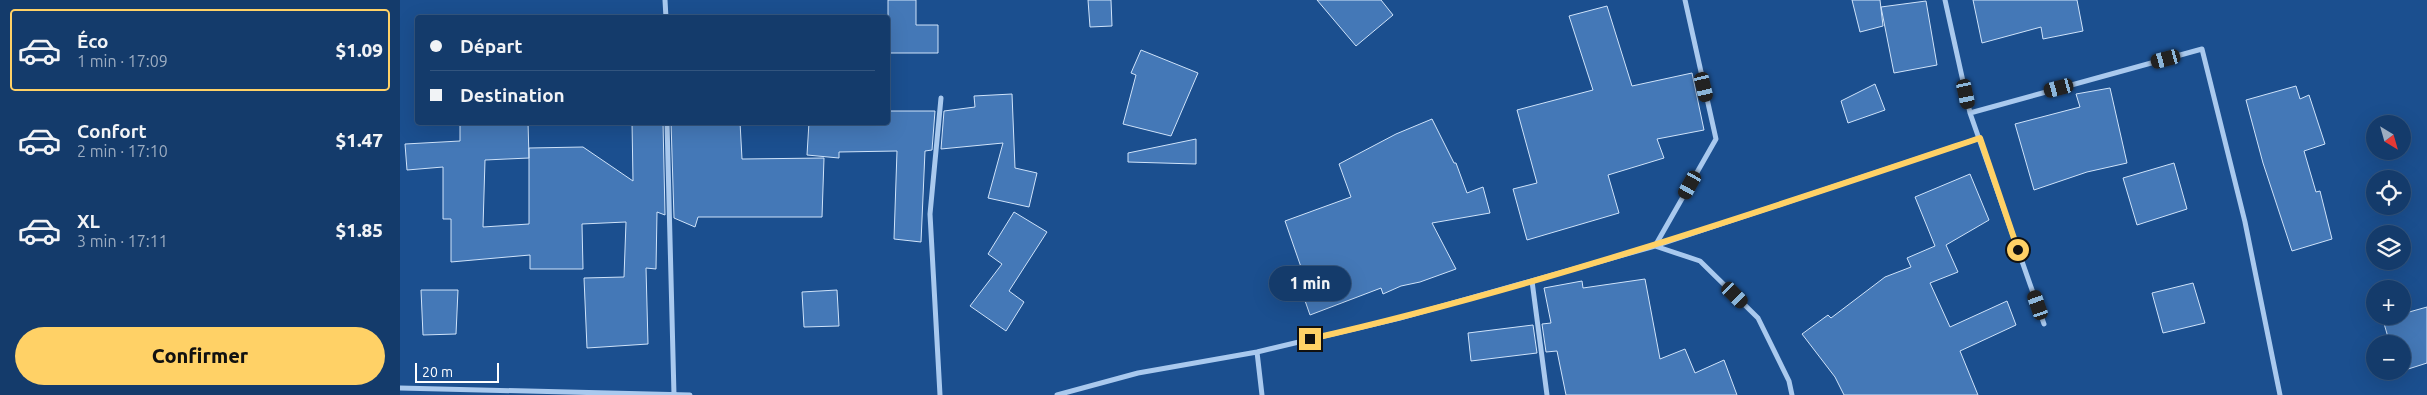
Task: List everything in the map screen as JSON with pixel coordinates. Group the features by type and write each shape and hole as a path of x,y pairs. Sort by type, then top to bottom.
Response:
{"street":[{"path":"665,0 666,15"},
{"path":"1655,246 1716,139 1685,0"},
{"path":"1945,0 1970,113 2044,324"},
{"path":"1970,113 2202,49 2245,222 2280,395"},
{"path":"940,395 930,214 941,98"},
{"path":"667,125 674,394"},
{"path":"1057,395 1138,373 1256,352 1400,318 1655,246 1980,138"},
{"path":"1655,246 1700,261 1758,318 1789,381 1792,395"},
{"path":"1532,281 1547,395"},
{"path":"1256,352 1262,395"},
{"path":"400,388 690,395"}],"building":[{"path":"888,0 916,0 916,25 938,25 938,53 890,53 890,15 888,15"},
{"path":"1088,0 1111,0 1112,26 1090,27"},
{"path":"1317,0 1381,0 1393,15 1356,46"},
{"path":"1852,0 1880,0 1883,26 1860,32"},
{"path":"1973,0 2077,0 2083,31 2043,39 2041,27 1982,43"},
{"path":"1926,1 1937,65 1894,73 1881,7"},
{"path":"1607,6 1632,86 1692,73 1704,130 1657,139 1664,158 1608,175 1619,213 1527,240 1513,189 1537,183 1517,110 1593,90 1569,16"},
{"path":"1141,50 1198,73 1171,136 1123,124 1136,75 1131,73"},
{"path":"1875,84 1885,110 1848,123 1841,101"},
{"path":"2296,86 2300,99 2309,95 2325,144 2304,151 2316,192 2320,191 2332,239 2292,251 2263,163 2246,100"},
{"path":"2110,88 2127,163 2087,172 2034,190 2015,124 2080,107 2076,94"},
{"path":"1012,94 1015,168 1037,173 1029,207 988,198 1003,143 941,149 944,111 975,107 974,96"},
{"path":"890,111 935,111 932,150 925,151 921,242 894,239 897,151 839,152 839,158 807,155 809,125 890,125"},
{"path":"1432,119 1454,163 1456,163 1467,193 1483,187 1490,213 1432,223 1456,269 1420,282 1401,286 1383,294 1381,288 1310,315 1294,269 1301,267 1285,221 1351,197 1339,164 1396,134"},
{"path":"460,125 528,125 529,158 529,148 583,147 633,181 632,125 663,125 665,215 657,212 656,269 646,268 648,344 587,348 584,278 624,277 626,222 582,224 583,269 530,269 530,255 451,262 451,219 443,219 443,167 407,170 405,144 460,141","holes":["529,158 529,224 483,227 485,160"]},
{"path":"671,125 740,125 742,159 824,158 822,217 698,217 695,227 674,218"},
{"path":"1196,139 1196,164 1128,162 1128,153"},
{"path":"2174,163 2187,209 2137,225 2123,178"},
{"path":"1970,174 1989,220 1946,245 1958,272 1930,283 1950,327 2007,301 2016,325 1960,351 1978,395 1844,395 1835,377 1802,334 1828,315 1831,318 1885,277 1911,267 1907,258 1935,246 1915,197"},
{"path":"1014,212 1047,232 1009,291 1024,302 1006,331 970,306 1002,264 988,254"},
{"path":"1645,279 1660,359 1685,349 1695,373 1724,360 1737,395 1566,395 1557,351 1546,352 1542,324 1551,323 1544,288 1582,281 1583,288"},
{"path":"2193,283 2205,323 2163,333 2152,293"},
{"path":"421,290 458,290 456,334 423,335"},
{"path":"837,290 839,326 804,327 802,292"},
{"path":"2427,307 2427,363 2411,368 2411,335 2387,335 2384,325 2411,325 2411,311"},
{"path":"1533,325 1537,353 1471,361 1468,333"}],"route":[{"path":"1310,339 1400,318 1655,246 1980,138 2018,250"}]}
